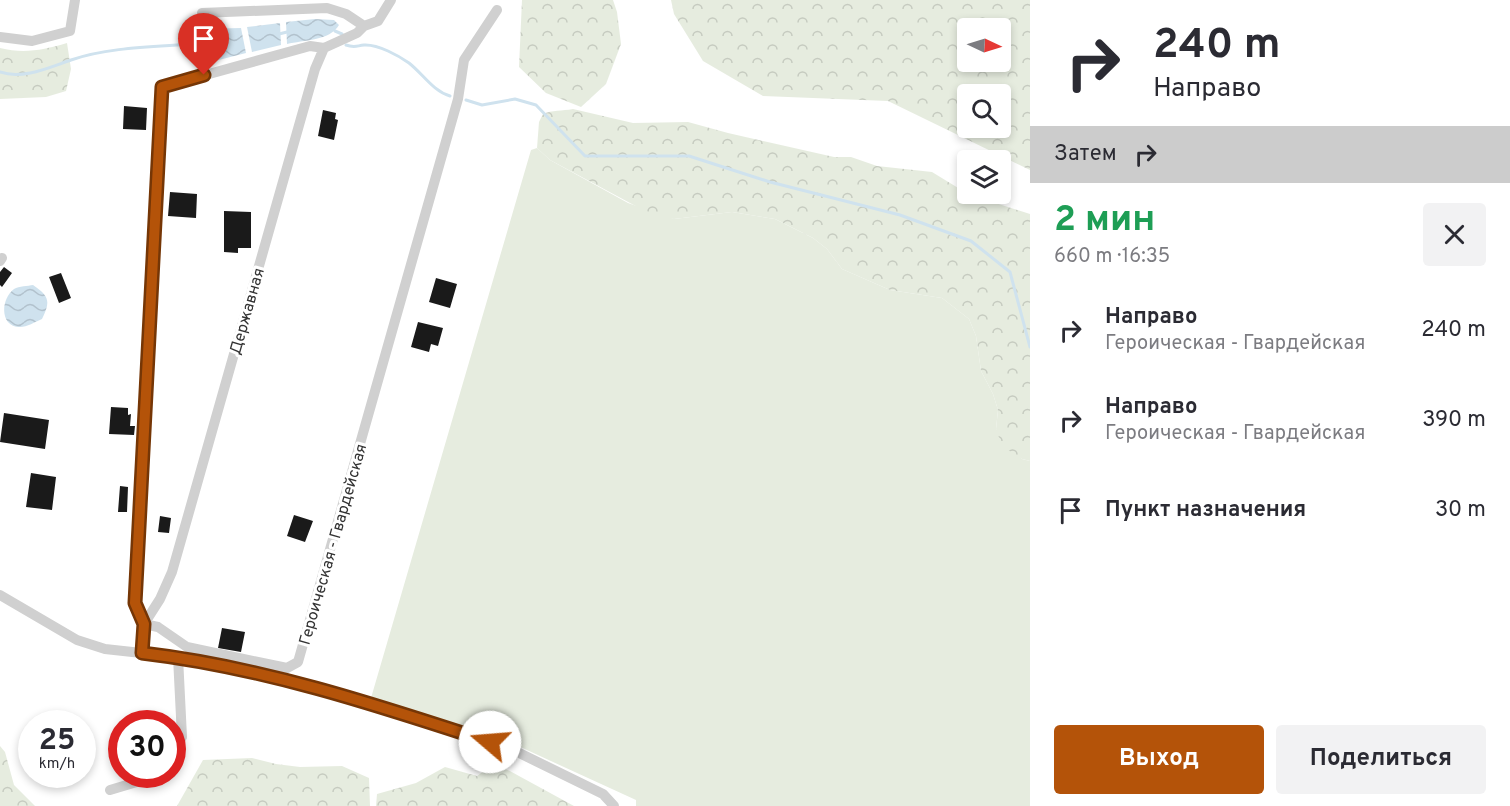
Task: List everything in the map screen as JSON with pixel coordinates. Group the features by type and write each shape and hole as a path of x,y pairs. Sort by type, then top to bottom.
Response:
{"street":[{"path":"0,37 32,41 70,31 75,0"},
{"path":"144,624 135,603 135,593 162,87 310,46 324,48 378,21 391,0"},
{"path":"202,13 327,8 346,14 364,26"},
{"name":"Героическая - Гвардейская","path":"144,624 158,627 187,647 287,668 298,662 458,99 464,60 497,10"},
{"name":"Державная","path":"142,653 144,624 160,599 172,572 315,69 324,48"},
{"path":"0,595 76,640 105,649 178,657 288,681 363,700 509,748 603,794 614,806"},
{"path":"178,657 181,710"},
{"path":"110,790 117,788"}],"green space":[{"path":"522,0 613,0 621,44 606,84 581,107 546,93 519,67"},
{"path":"671,0 1030,0 1030,170 1011,161 1011,150 989,150 964,138 1011,138 1011,84 957,84 957,135 888,101 763,96 703,61 674,14"},
{"path":"67,43 71,69 66,91 46,97 0,99 0,48 17,51 34,50"},
{"path":"573,109 633,123 688,122 834,157 851,157 877,166 932,172 957,187 957,204 999,204 1030,214 1030,461 1022,459 1002,446 996,429 998,410 993,394 981,371 976,336 969,319 942,298 890,290 842,269 827,249 813,238 775,219 732,212 674,219 643,210 550,160 537,148 539,122 543,114"},
{"path":"537,148 550,160 628,203 674,219 732,212 775,219 813,238 827,249 842,269 890,290 942,298 969,319 976,336 981,371 993,394 998,410 996,429 1022,459 1030,461 1030,806 636,806 636,800 505,740 371,698 531,150"},
{"path":"0,746 5,752 14,785 35,806 0,806"},
{"path":"252,758 300,767 342,766 369,778 370,806 177,806 203,760"},
{"path":"495,763 574,806 376,806 377,794 416,783 445,767 477,776"}],"water":[{"path":"334,20 339,25 323,37 287,44 286,22"},
{"path":"280,23 281,45 252,52 247,27"},
{"path":"241,28 246,53 203,64 199,29"},
{"path":"33,285 47,299 47,308 42,319 25,326 13,326 4,312 6,300 14,289"}],"building":[{"path":"124,106 147,108 146,130 123,129"},
{"path":"323,110 336,113 335,119 338,120 334,140 318,136"},
{"path":"170,192 197,194 196,218 168,216"},
{"path":"224,211 251,212 251,248 238,248 238,253 224,252"},
{"path":"4,267 12,273 2,287 0,272"},
{"path":"61,273 71,298 59,303 49,277"},
{"path":"436,278 457,284 450,308 429,302"},
{"path":"418,322 443,328 438,346 431,344 429,352 411,347"},
{"path":"111,407 128,408 128,415 131,414 130,426 135,426 134,435 109,434"},
{"path":"4,413 49,420 45,449 0,442"},
{"path":"31,473 56,477 52,510 26,507"},
{"path":"120,486 128,487 127,512 118,512"},
{"path":"294,515 313,521 305,542 287,536"},
{"path":"160,516 171,518 169,533 158,532"},
{"path":"222,628 245,632 241,652 218,648"}],"waterway":[{"path":"335,31 342,34"},
{"path":"279,34 287,32"},
{"path":"0,72 27,74 86,55 103,52 204,43"},
{"path":"346,45 353,47 370,45 382,48 409,63 428,82 450,96"},
{"path":"466,100 482,105 515,99 536,105 585,156 689,156 770,182 900,215 971,241 1010,272 1030,347"}],"route":[{"path":"204,75 162,87 135,603 144,624 142,653 216,664 363,700 490,742"}]}
